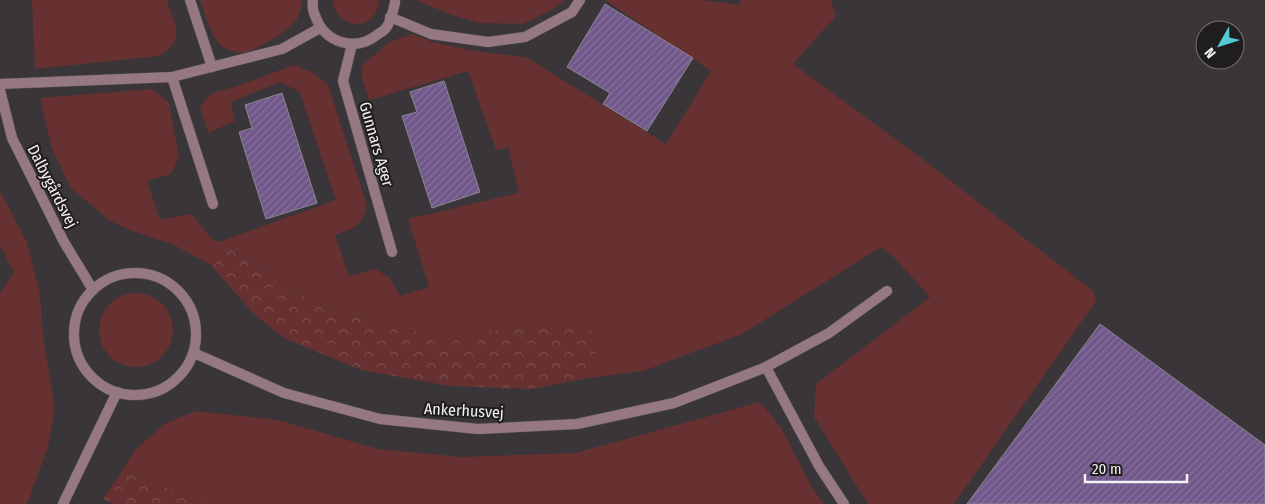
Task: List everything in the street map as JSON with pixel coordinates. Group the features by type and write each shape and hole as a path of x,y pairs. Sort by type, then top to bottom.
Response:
{"street":[{"path":"190,0 212,67"},
{"path":"313,0 312,7 320,28 338,41 352,44 371,40 386,28 395,0"},
{"path":"390,17 431,34 488,42 525,37 572,12 580,0"},
{"path":"0,84 172,77 282,48 320,28"},
{"name":"Gunnars Ager","path":"352,44 343,80 392,252"},
{"path":"172,77 213,204"},
{"name":"Dalbygårdsvej","path":"0,90 12,138 64,242 93,290"},
{"path":"129,273 149,274 168,282 183,296 193,314 196,333 194,353 185,370 171,384 154,392 135,395 117,392 100,385 87,372 78,356 74,339 76,321 82,304 93,290 110,278 129,273"},
{"name":"Ankerhusvej","path":"194,353 284,394 380,419 478,429 577,424 674,403 766,367 829,333 887,291"},
{"path":"766,367 819,466 844,504"},
{"path":"63,504 117,392"}],"green space":[{"path":"32,0 167,0 175,25 176,38 168,50 159,56 35,69"},
{"path":"200,0 302,0 298,17 291,26 272,40 246,52 239,53 227,49 217,41"},
{"path":"333,0 379,0 377,10 372,18 356,24 341,18"},
{"path":"416,0 565,0 551,10 523,24 479,23 449,14"},
{"path":"605,0 702,0 740,5 741,0 831,0 836,16 793,64 916,154 1093,291 1096,301 954,504 868,504 814,417 816,384 930,297 893,256 881,247 742,334 643,371 588,378 597,344 588,327 574,325 433,336 321,307 231,249 211,265 174,245 135,232 110,221 71,188 52,149 40,98 152,89 169,103 179,158 171,174 147,181 160,220 192,214 207,233 218,242 336,200 300,92 280,82 231,102 235,121 208,133 200,106 212,93 294,65 312,72 328,85 367,206 363,219 357,226 335,235 349,276 375,269 389,277 400,296 429,287 408,219 519,193 508,147 496,150 468,71 369,100 362,78 362,66 389,42 412,34 432,42 474,51 526,57 666,144 711,71"},
{"path":"0,191 27,242 40,294 43,336 55,408 48,447 27,504 0,504 0,294 14,272 0,245"},
{"path":"230,249 321,307 433,336 574,325 588,327 598,344 588,378 533,389 450,386 361,370 284,338 252,312 211,265"},
{"path":"136,293 150,296 162,304 170,316 173,330 170,344 162,356 150,364 136,367 122,364 110,356 102,344 99,330 102,316 110,304 122,296"},
{"path":"760,402 780,426 813,489 824,504 211,504 122,471 135,450 163,425 195,411 278,420 378,449 462,457 575,453"},
{"path":"122,471 211,504 116,504 103,499"}],"building":[{"path":"605,4 693,58 647,131 603,104 610,93 567,67"},
{"path":"444,81 480,192 432,208 402,116 417,112 410,92"},
{"path":"282,93 317,203 266,219 239,132 252,128 245,105"},
{"path":"1100,324 1265,445 1265,504 967,504"}]}
